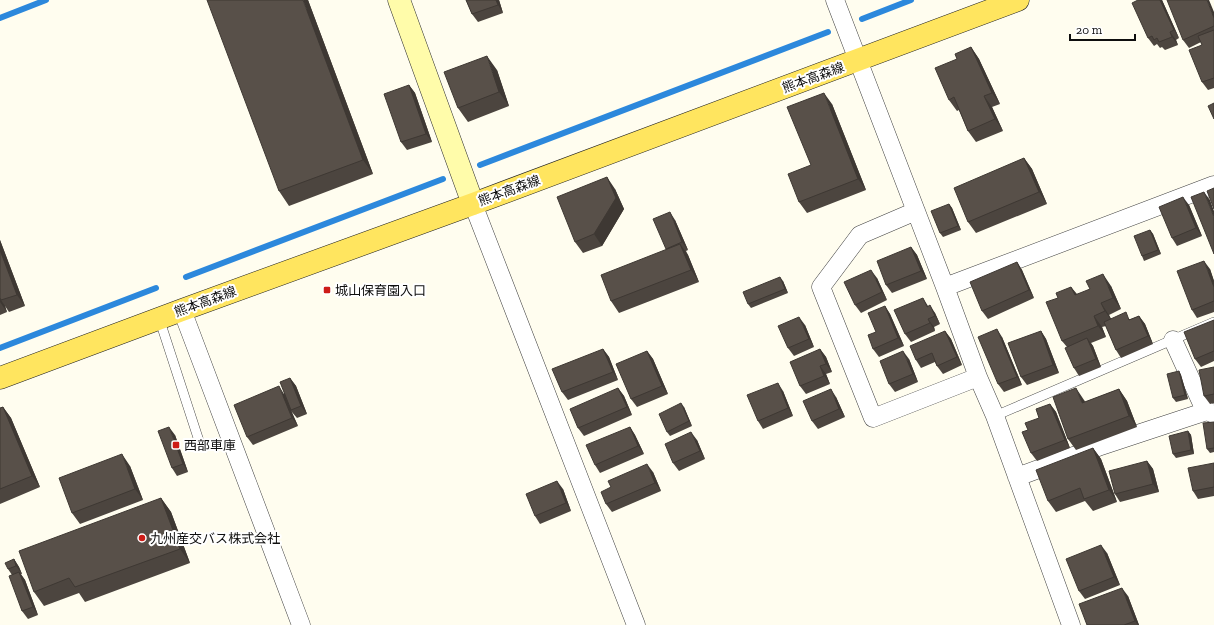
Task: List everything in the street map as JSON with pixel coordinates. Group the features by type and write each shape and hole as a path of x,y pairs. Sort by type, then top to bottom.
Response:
{"main road":[{"name":"熊本高森線","path":"0,378 159,318 473,204 1018,0"}],"street":[{"path":"399,0 473,204 636,625"},
{"path":"835,0 916,210 978,377 995,416 1071,625"},
{"path":"945,287 1214,184"},
{"path":"916,210 860,235 821,287 873,418 978,377"},
{"path":"182,310 301,625"},
{"path":"1173,340 1203,406 1211,413"},
{"path":"1017,477 1098,447 1211,413"}],"lane":[{"path":"159,318 201,447"},
{"path":"995,416 1214,322"}],"building":[{"path":"207,0 303,0 363,160 279,191"},
{"path":"466,0 496,0 498,5 472,14"},
{"path":"1138,0 1160,0 1174,30 1170,32 1172,37 1159,42 1157,38 1154,40 1152,36 1148,38 1132,3"},
{"path":"1167,0 1207,0 1214,18 1214,26 1183,40"},
{"path":"1214,30 1214,78 1202,82 1189,50 1202,45 1198,36"},
{"path":"971,47 992,93 984,96 995,119 968,131 954,97 949,100 935,68 957,59 955,54"},
{"path":"487,56 499,92 458,108 444,72"},
{"path":"409,85 426,134 401,142 384,94"},
{"path":"824,93 858,179 799,202 788,174 811,165 787,107"},
{"path":"1214,103 1214,119 1208,106"},
{"path":"1024,158 1039,192 968,222 954,188"},
{"path":"607,177 616,198 594,234 575,242 557,197"},
{"path":"1214,188 1214,209 1207,191"},
{"path":"1204,192 1214,217 1214,254 1191,197"},
{"path":"1183,197 1196,228 1172,238 1159,207"},
{"path":"949,204 958,226 940,233 931,211"},
{"path":"670,212 682,242 666,249 653,219"},
{"path":"1150,230 1158,250 1142,256 1134,236"},
{"path":"680,244 691,270 611,301 601,275"},
{"path":"911,247 921,271 886,285 877,261"},
{"path":"0,250 17,295 1,300 0,298"},
{"path":"1204,261 1214,287 1214,301 1192,310 1177,271"},
{"path":"1017,262 1029,290 982,311 970,282"},
{"path":"871,270 882,292 855,305 844,282"},
{"path":"1103,274 1113,298 1101,303 1105,311 1094,316 1098,326 1062,341 1046,302 1058,298 1056,293 1071,287 1075,295 1090,289 1086,281"},
{"path":"780,277 785,289 748,304 743,292"},
{"path":"923,298 927,307 930,305 935,316 928,319 930,323 905,334 894,310"},
{"path":"885,306 898,338 873,349 868,335 876,332 868,313"},
{"path":"1126,312 1129,320 1139,316 1148,336 1116,350 1104,322"},
{"path":"799,317 809,339 788,348 778,326"},
{"path":"1214,320 1214,351 1195,359 1184,332"},
{"path":"997,329 1017,377 998,384 978,337"},
{"path":"945,331 957,357 937,366 932,353 916,360 910,346"},
{"path":"1041,331 1053,365 1021,377 1008,343"},
{"path":"1087,338 1096,359 1074,368 1065,348"},
{"path":"603,349 613,372 562,392 552,369"},
{"path":"820,349 826,364 820,366 824,376 800,386 790,362"},
{"path":"647,351 662,386 631,399 616,364"},
{"path":"903,351 913,374 889,384 880,361"},
{"path":"1214,367 1214,394 1204,396 1199,370"},
{"path":"1179,371 1185,395 1173,398 1167,374"},
{"path":"290,378 301,406 291,410 280,382"},
{"path":"778,383 788,408 758,421 747,395"},
{"path":"279,386 292,418 247,437 234,405"},
{"path":"618,388 627,407 578,428 570,409"},
{"path":"1076,388 1082,403 1119,389 1129,416 1068,439 1053,397"},
{"path":"831,389 839,409 812,421 803,401"},
{"path":"681,403 689,421 667,432 659,414"},
{"path":"1050,404 1065,440 1031,453 1022,432 1028,430 1025,423 1039,418 1036,409"},
{"path":"3,407 32,476 0,489 0,408"},
{"path":"1214,422 1214,448 1207,449 1203,423"},
{"path":"169,427 183,464 172,468 158,431"},
{"path":"630,427 638,446 595,465 586,445"},
{"path":"1188,431 1191,450 1173,454 1169,436"},
{"path":"691,432 700,451 673,463 665,444"},
{"path":"1093,448 1109,490 1084,499 1080,488 1048,501 1036,470"},
{"path":"122,454 135,489 72,513 59,478"},
{"path":"1147,461 1153,484 1115,494 1109,471"},
{"path":"1214,463 1214,487 1193,491 1188,468"},
{"path":"647,464 655,483 606,504 601,492 611,487 608,481"},
{"path":"557,481 566,503 535,516 526,494"},
{"name":"九州産交バス株式会社","path":"161,498 180,549 75,587 69,578 34,592 19,551"},
{"path":"1101,545 1114,577 1079,591 1066,559"},
{"path":"14,559 16,566 8,569 5,563"},
{"path":"19,572 33,607 22,611 9,576"},
{"path":"1122,588 1135,621 1124,625 1087,625 1079,604"}],"waterway":[{"path":"0,18 46,0"},
{"path":"862,19 911,0"},
{"path":"480,165 828,32"},
{"path":"186,277 443,179"},
{"path":"0,348 156,288"}],"place":[{"name":"城山保育園入口","path":"327,290"},
{"name":"西部車庫","path":"176,445"},
{"name":"九州産交バス株式会社","path":"142,538"}]}
